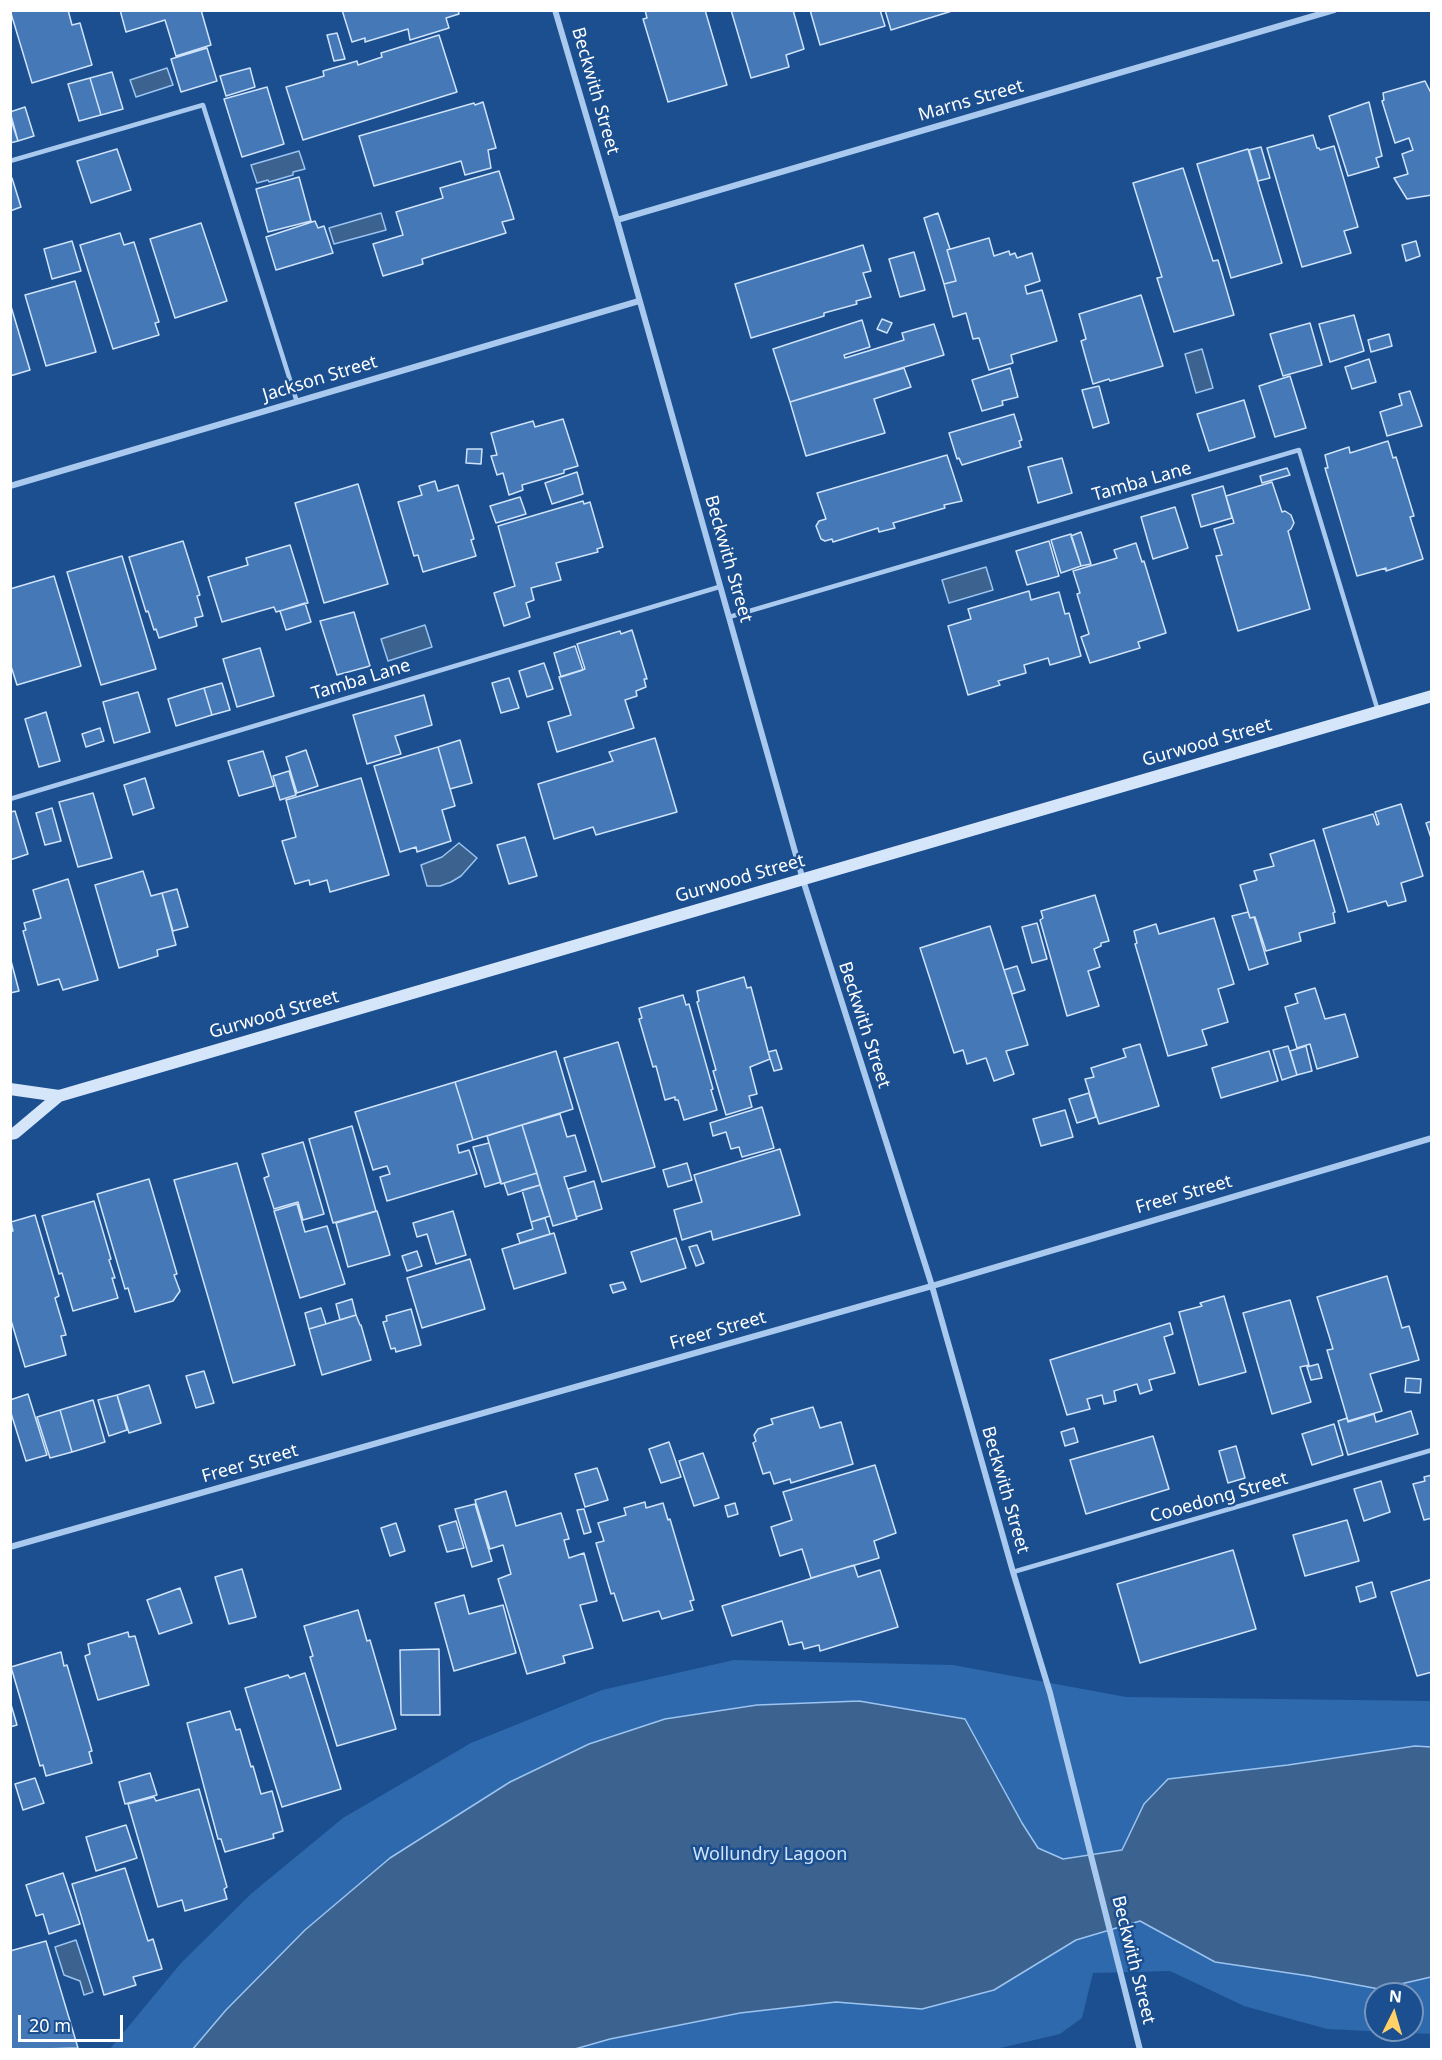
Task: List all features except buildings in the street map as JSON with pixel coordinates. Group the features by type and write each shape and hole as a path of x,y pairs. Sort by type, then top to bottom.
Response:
{"main road":[{"name":"Gurwood Street","path":"10,1134 15,1133 59,1096 1431,696"},
{"name":"Gurwood Street","path":"10,1089 59,1096"}],"street":[{"name":"Beckwith Street","path":"555,10 617,220 803,880 932,1286 1013,1572 1050,1693 1140,2049"},
{"name":"Marns Street","path":"617,220 1334,10"},
{"name":"Jackson Street","path":"10,486 639,301"},
{"name":"Freer Street","path":"10,1547 932,1286 1431,1138"}],"lane":[{"path":"10,161 203,105 297,402"},
{"name":"Tamba Lane","path":"729,617 1299,450 1378,712"},
{"name":"Tamba Lane","path":"10,799 719,587"},
{"name":"Cooedong Street","path":"1013,1572 1431,1450"}],"green space":[{"name":"Wollundry Lagoon","path":"734,1660 953,1665 1126,1697 1431,1701 1431,2034 1424,2034 1424,1982 1364,1982 1364,2031 1327,2029 1244,2006 1170,1971 1093,1973 1082,2018 1060,2034 996,2049 109,2050 181,1963 252,1893 343,1818 471,1743 602,1690"}],"shaded area":[{"path":"167,68 173,85 136,97 130,80"},
{"path":"299,151 305,169 269,182 268,180 257,183 251,165"},
{"path":"381,213 386,230 334,244 329,228"},
{"path":"1202,349 1213,388 1196,393 1185,354"},
{"path":"986,567 993,590 949,603 942,580"},
{"path":"425,625 432,647 388,661 381,639"},
{"path":"459,843 477,858 461,876 451,882 440,886 427,886 421,865 442,857"},
{"name":"Wollundry Lagoon","path":"859,1701 965,1719 1038,1848 1063,1859 1122,1850 1144,1804 1168,1779 1288,1765 1415,1746 1431,1747 1431,1977 1409,1982 1364,1982 1364,1986 1215,1962 1140,1921 1076,1940 994,1990 922,2009 836,2002 740,2013 610,2039 575,2049 192,2050 226,2010 305,1930 390,1858 510,1782 589,1744 665,1719 757,1705"},
{"path":"76,1940 93,1992 84,1995 80,1981 64,1975 55,1947"}]}
